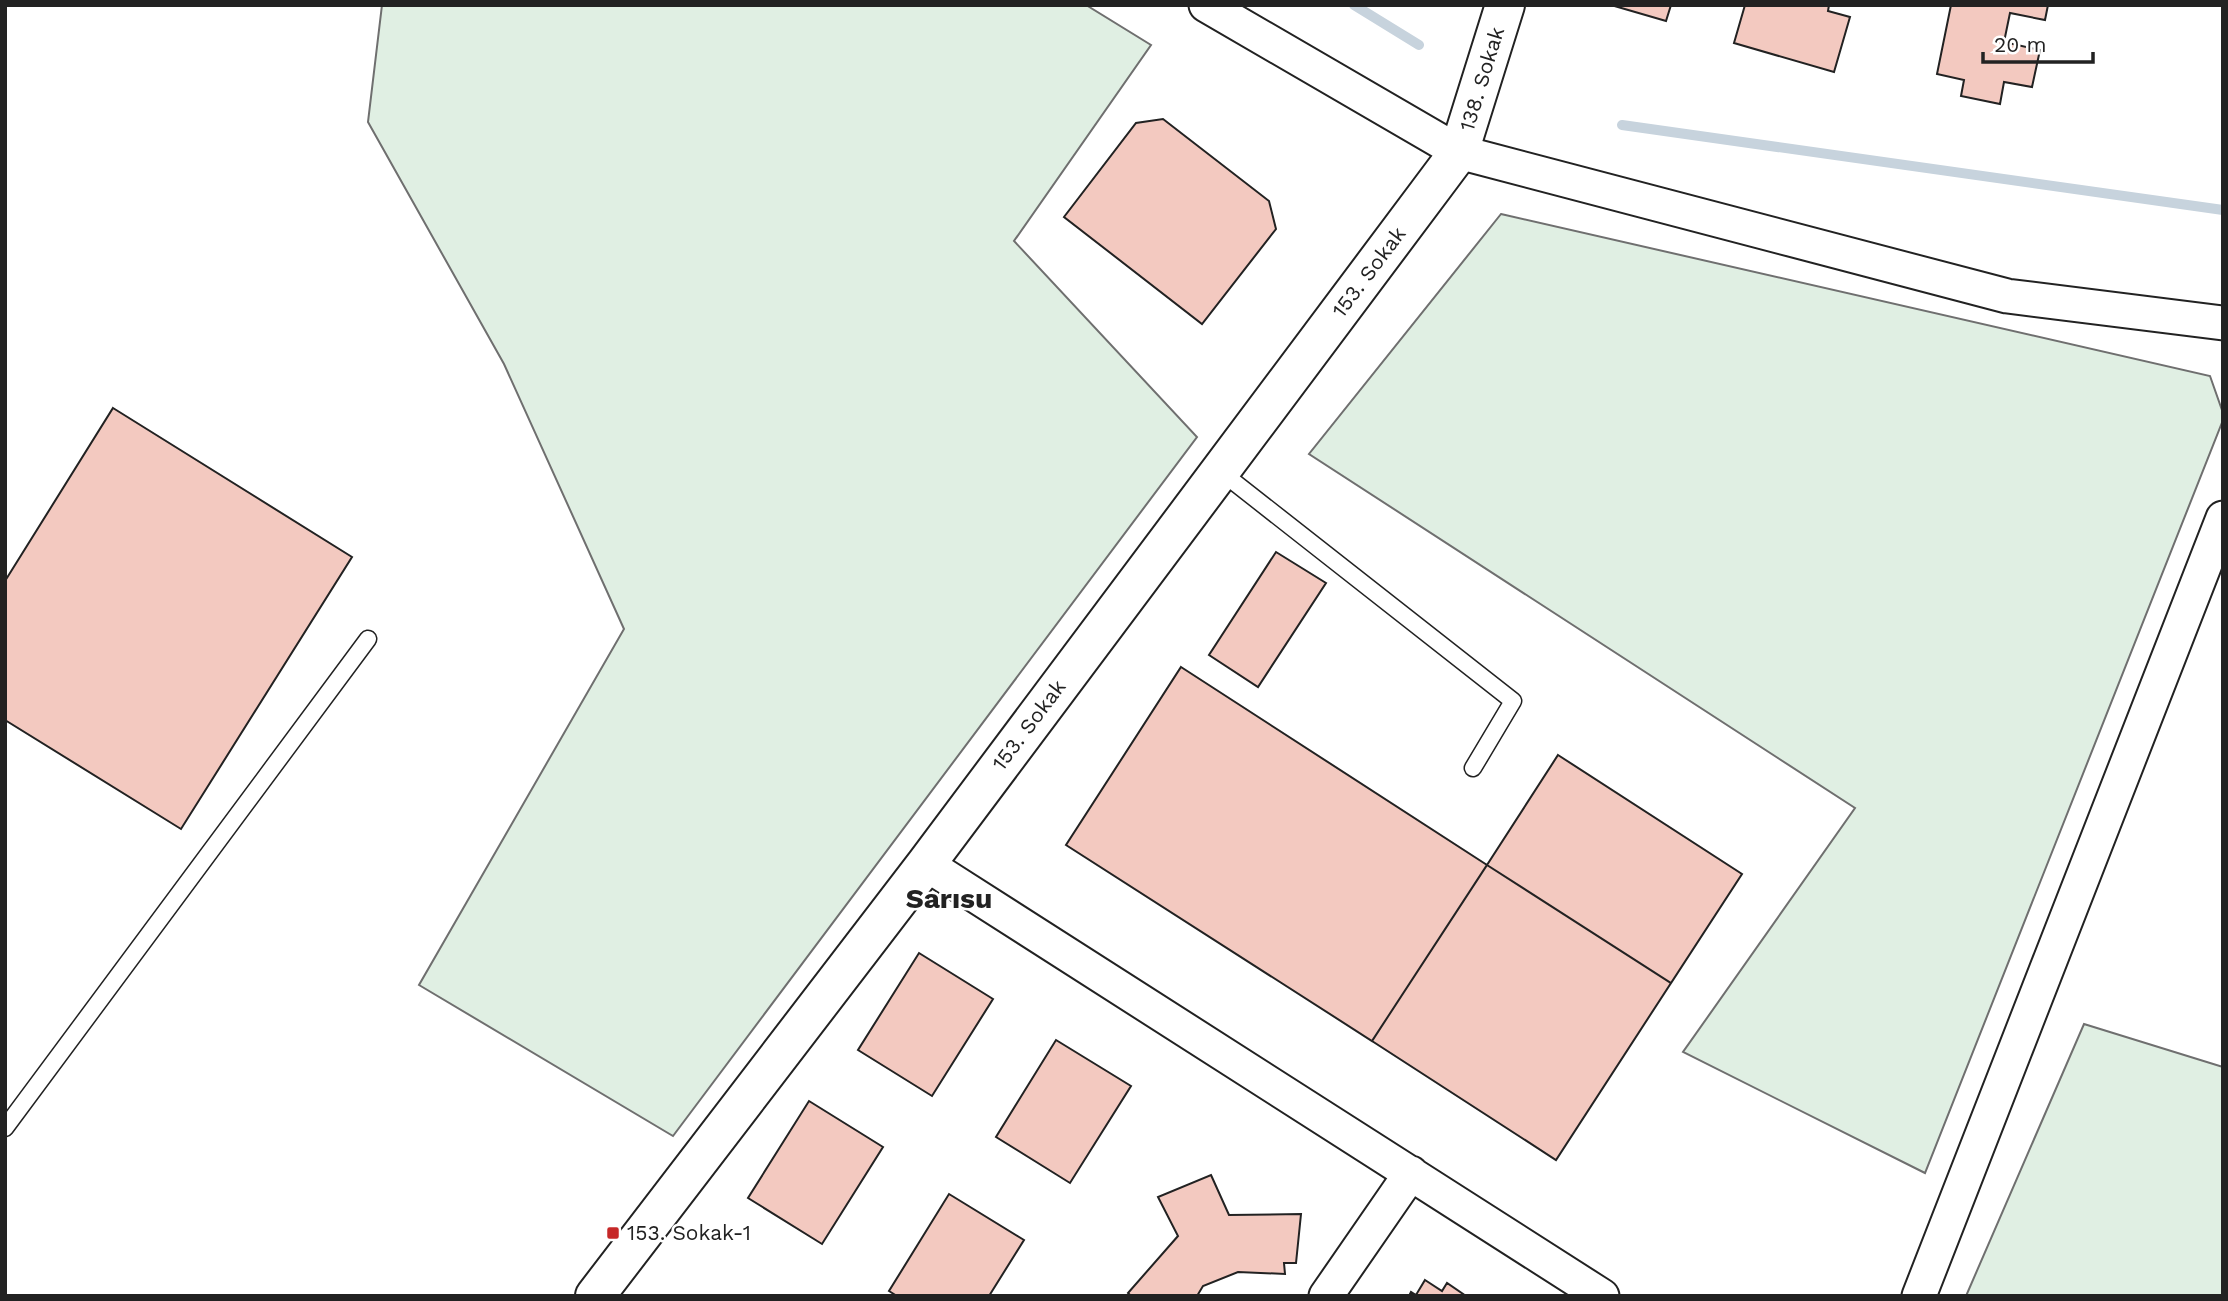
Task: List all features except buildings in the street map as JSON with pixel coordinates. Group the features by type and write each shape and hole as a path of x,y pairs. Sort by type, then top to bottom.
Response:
{"street":[{"path":"1206,5 1459,152 2007,296 2223,323"},
{"name":"138. Sokak","path":"1459,152 1504,5"},
{"name":"153. Sokak","path":"595,1296 926,864 1459,152"},
{"path":"1919,1296 2223,518"},
{"path":"926,864 1602,1296"},
{"path":"1326,1296 1411,1173"}],"lane":[{"path":"1220,471 1513,701 1473,768"},
{"path":"5,1128 368,639"}],"green space":[{"path":"382,5 1086,5 1151,45 1014,241 1197,437 673,1136 419,985 624,629 504,364 368,122"},
{"path":"1501,214 2210,376 2223,420 1925,1173 1683,1052 1855,808 1309,454"},
{"path":"2084,1024 2223,1067 2223,1296 1966,1296"}],"waterway":[{"path":"1354,5 1419,45"},
{"path":"1622,125 2223,210"}],"place":[{"name":"153. Sokak-1","path":"613,1233"}],"district":[{"name":"Sarısu","path":"949,898"}]}
